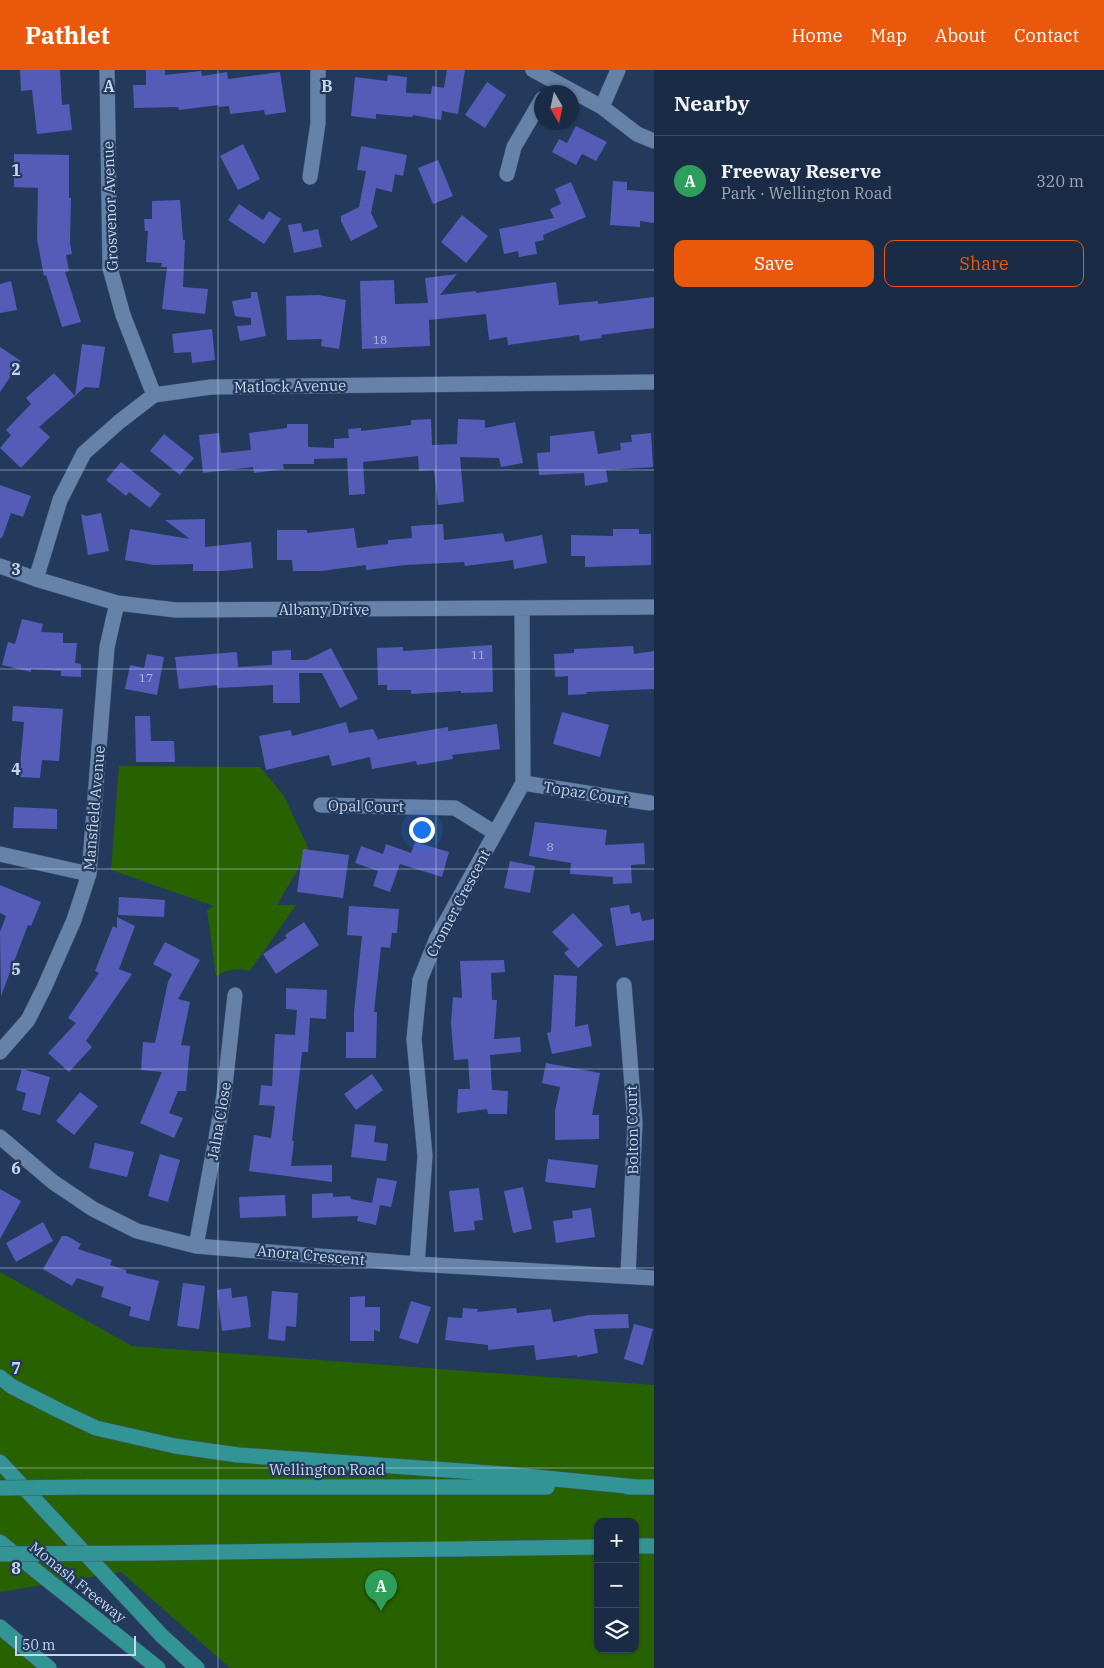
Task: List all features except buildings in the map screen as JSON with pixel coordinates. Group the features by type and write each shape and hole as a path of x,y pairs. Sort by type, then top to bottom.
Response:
{"highway":[{"path":"0,1377 19,1390 96,1428 175,1446 238,1455 504,1474 637,1487"},
{"path":"0,1462 162,1636 197,1668"},
{"name":"Wellington Road","path":"0,1488 654,1487"},
{"name":"Monash Freeway","path":"0,1542 158,1668"},
{"path":"639,1546 654,1546"},
{"path":"0,1554 594,1547"},
{"path":"0,1627 49,1668"}],"street":[{"name":"Grosvenor Avenue","path":"107,70 110,268 123,315 154,395"},
{"path":"310,177 318,123 318,70"},
{"path":"533,70 546,85"},
{"path":"602,107 618,70"},
{"path":"579,98 602,107 637,134 654,141"},
{"path":"507,174 514,147 534,113"},
{"name":"Matlock Avenue","path":"36,579 60,500 84,453 119,422 154,395 211,387 654,382"},
{"name":"Albany Drive","path":"0,566 36,579 117,603 176,610 654,607"},
{"name":"Mansfield Avenue","path":"0,1052 28,1020 44,988 74,920 89,874 107,647 117,603"},
{"name":"Cromer Crescent","path":"417,1264 425,1156 414,1039 420,980 437,938 522,783 522,608"},
{"name":"Topaz Court","path":"522,783 650,803"},
{"name":"Opal Court","path":"321,805 455,808 495,833"},
{"path":"0,854 89,874"},
{"name":"Bolton Court","path":"624,985 635,1123 628,1275"},
{"name":"Jalna Close","path":"196,1246 224,1095 235,995"},
{"name":"Anora Crescent","path":"0,1136 53,1182 93,1209 137,1230 196,1246 417,1264 654,1278"}],"green space":[{"path":"119,766 260,767 284,796 309,850 277,905 296,905 250,971 232,970 216,976 207,910 214,906 111,870"},
{"path":"0,1272 132,1346 654,1385 654,1668 230,1668 121,1572 0,1592"},
{"path":"0,1627 49,1668 0,1668"}],"place":[{"name":"Freeway Reserve","path":"381,1611"}]}
